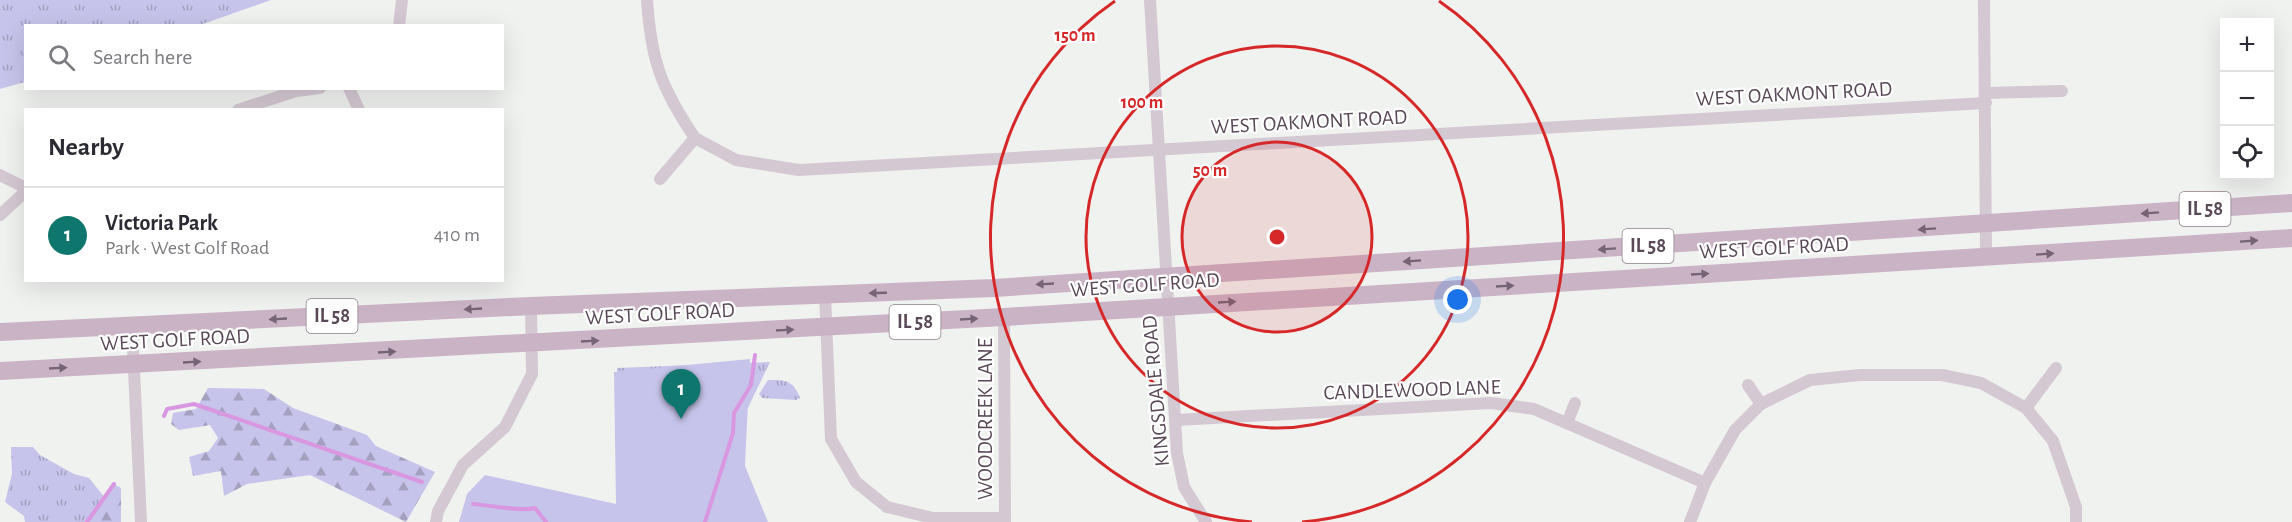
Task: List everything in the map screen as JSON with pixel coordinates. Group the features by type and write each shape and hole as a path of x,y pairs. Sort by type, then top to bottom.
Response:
{"main road":[{"name":"WEST GOLF ROAD","path":"0,332 531,306 825,295 1167,277 1985,225 2292,203"},
{"name":"WEST GOLF ROAD","path":"0,371 1004,317 1168,305 2292,238"}],"street":[{"path":"399,24 402,0"},
{"path":"646,0 650,40 656,65 670,102 694,138 660,179"},
{"name":"KINGSDALE ROAD","path":"1150,0 1157,150 1177,420 1177,453 1184,487 1206,522"},
{"path":"1984,0 1986,258"},
{"path":"244,108 304,90"},
{"path":"350,90 358,108"},
{"name":"WEST OAKMONT ROAD","path":"694,138 736,160 799,170 1157,150 1986,98 2062,91"},
{"path":"0,175 24,189"},
{"path":"0,215 24,192"},
{"path":"825,295 831,439 856,482 887,507 933,518 1005,520"},
{"path":"436,522 438,511 463,465 505,427 532,375 531,306"},
{"name":"WOODCREEK LANE","path":"1004,317 1005,520"},
{"path":"132,326 141,522"},
{"path":"2026,408 2056,368"},
{"path":"1690,522 1705,483 1736,430 1761,404 1810,380 1860,375 1942,375 1981,382 2026,408 2053,441 2076,507 2076,522"},
{"path":"1748,385 1761,404"},
{"name":"CANDLEWOOD LANE","path":"1177,420 1491,403 1534,409 1705,483"},
{"path":"1567,423 1575,403"}],"green space":[{"path":"0,0 271,0 203,24 24,24 24,82 0,89"},
{"path":"750,359 745,466 768,522 459,522 467,494 485,475 616,504 614,372"},
{"path":"770,362 743,418 619,389 617,368"},
{"path":"768,380 780,380 792,384 800,398 796,400 762,398 759,394"},
{"path":"208,388 264,389 293,408 367,435 376,446 435,472 406,522 310,475 247,484 224,496 221,471 193,476 189,457 209,451 218,438 210,425 179,430 171,424 173,413 196,409"},
{"path":"11,447 33,447 40,455 74,474 89,478 105,498 87,522 25,522 24,516 5,502 12,474"},
{"path":"114,484 121,488 121,522 87,522"}],"waterway":[{"path":"705,522 733,433 734,413 751,385 755,355"},
{"path":"164,416 167,409 194,404 422,482"},
{"path":"87,522 114,484"},
{"path":"473,504 513,509 535,508 546,522"}],"place":[{"name":"Victoria Park","path":"681,419"}]}
